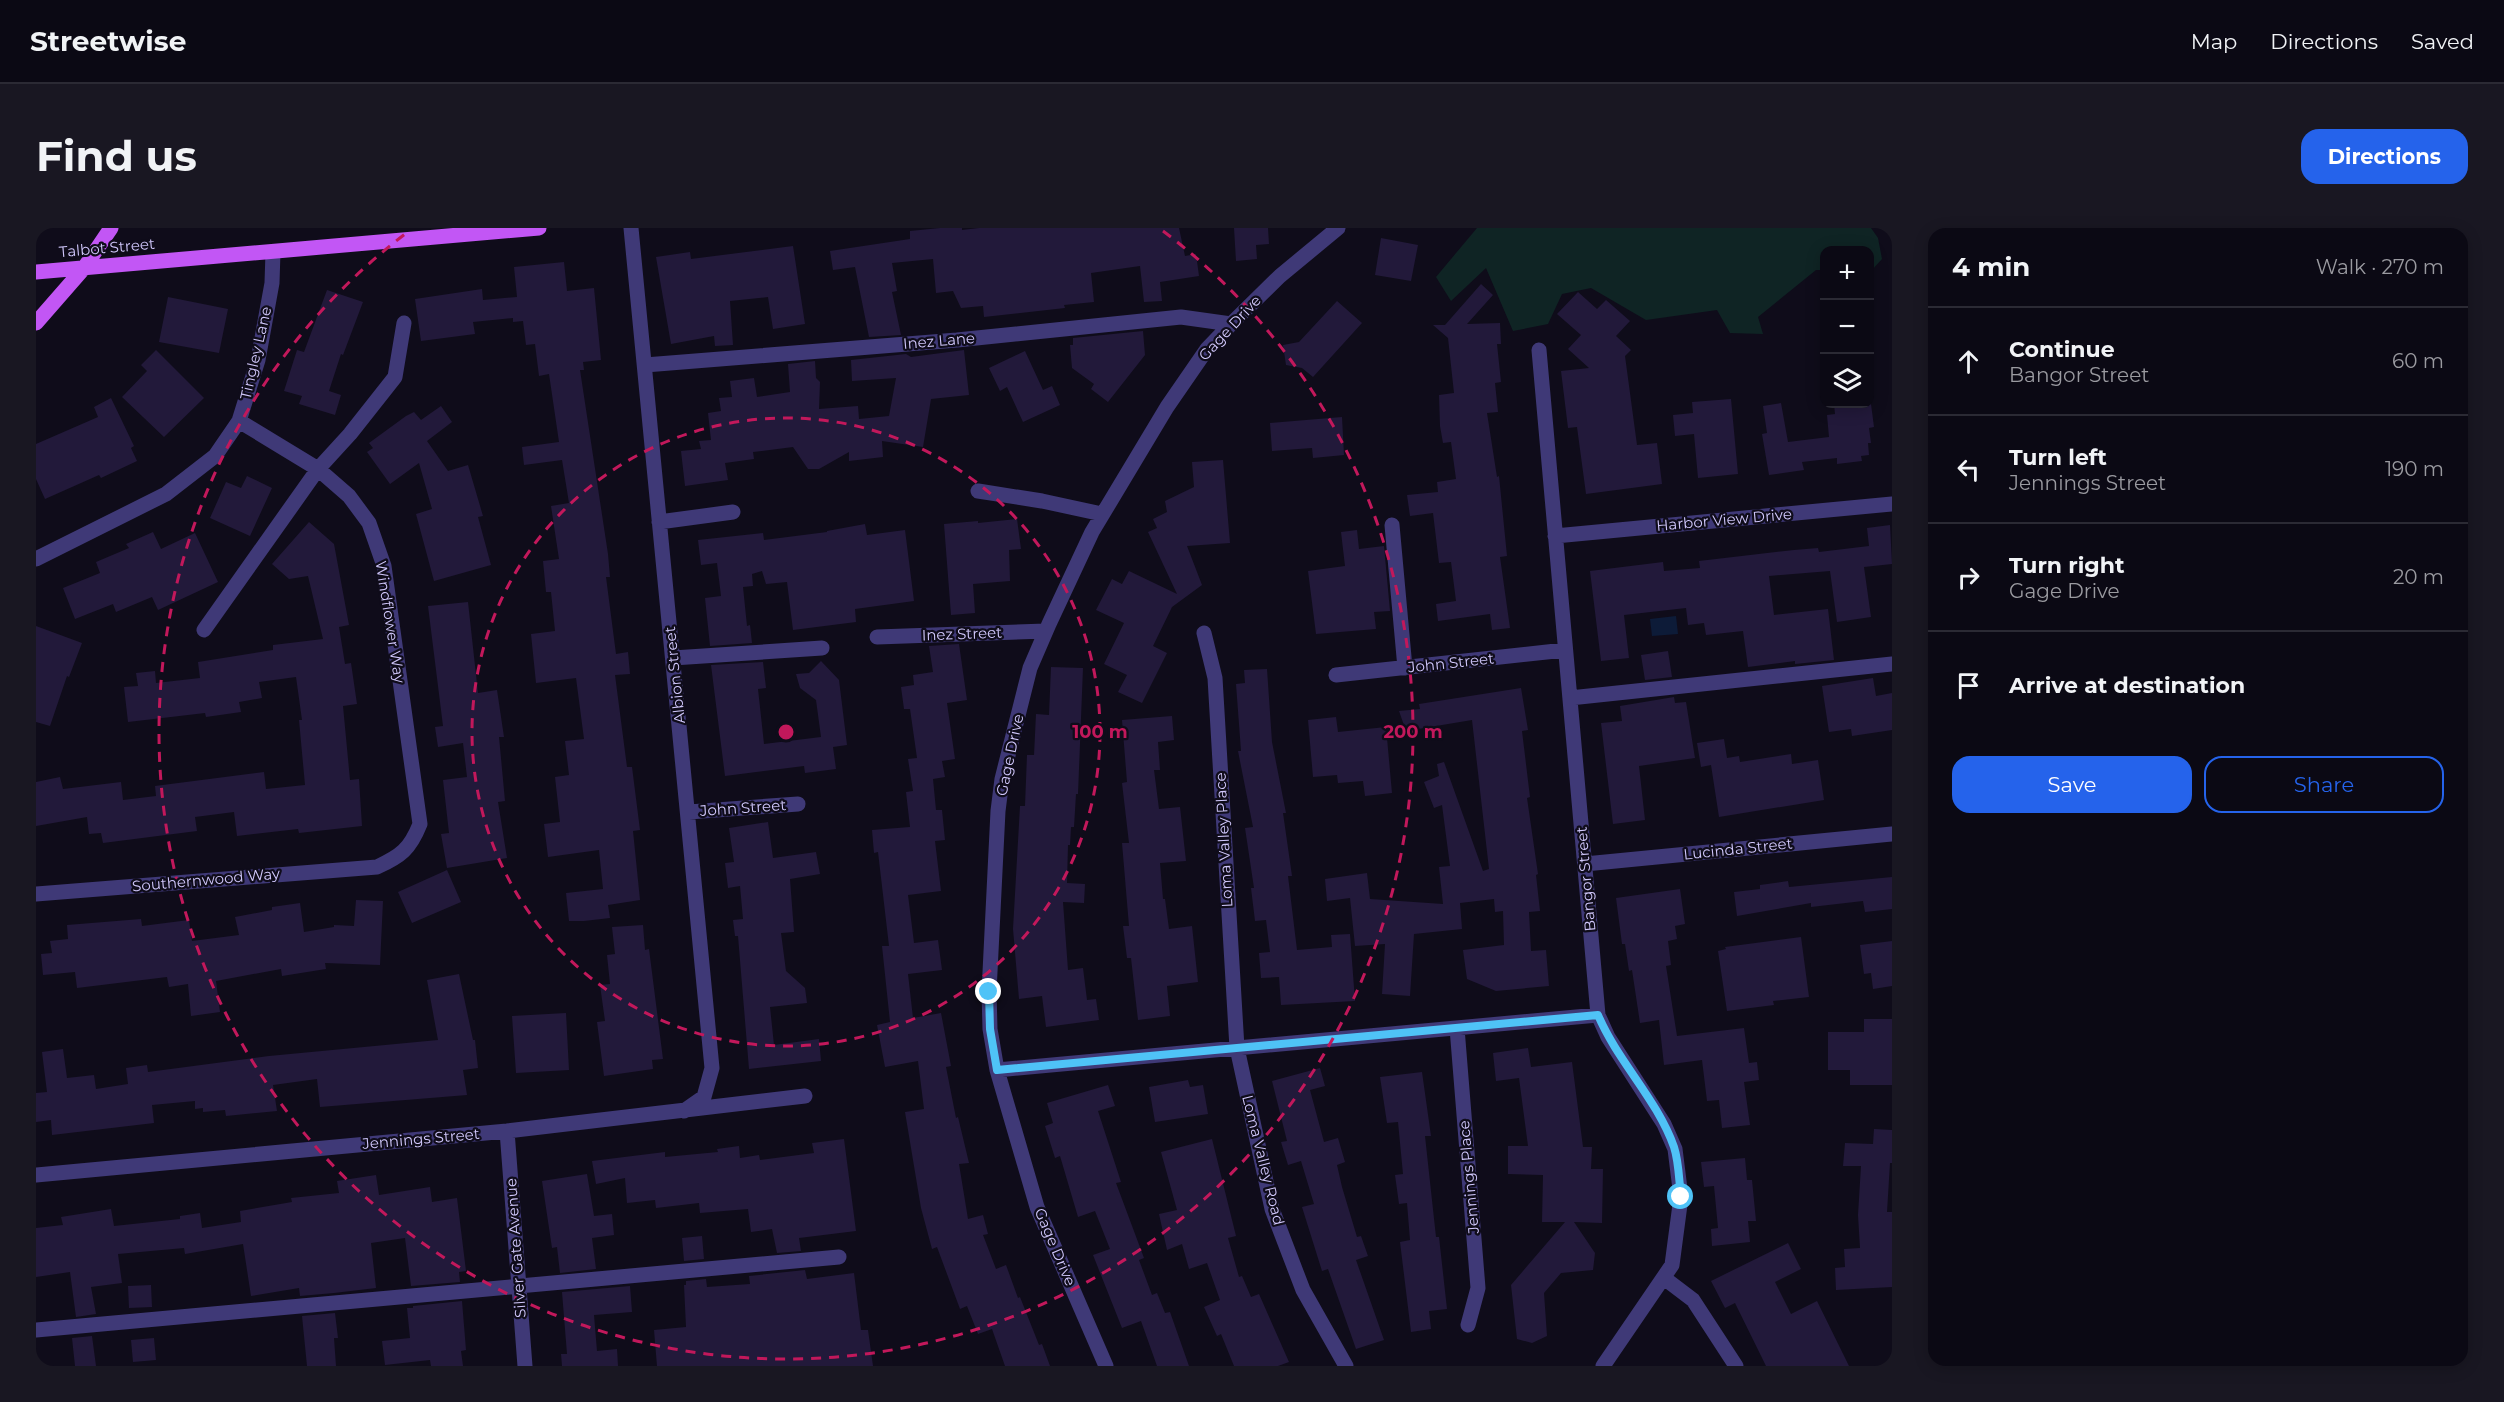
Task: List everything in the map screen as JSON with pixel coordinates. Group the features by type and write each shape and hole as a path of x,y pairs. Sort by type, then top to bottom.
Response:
{"main road":[{"path":"36,323 84,268 111,228"},
{"name":"Talbot Street","path":"36,272 273,252 410,234 539,228"}],"street":[{"name":"Albion Street","path":"631,228 712,1068 704,1097 684,1111"},
{"name":"Gage Drive","path":"1106,1366 1037,1207 997,1070 990,1029 989,992 998,811 1002,779 1030,668 1046,631 1102,514 1167,407 1207,349 1280,276 1338,228"},
{"name":"Tingley Lane","path":"36,559 166,494 215,456 239,421 258,360 272,283 273,252"},
{"name":"Inez Lane","path":"645,365 946,340 1181,317 1231,324"},
{"path":"204,630 318,469 350,434 395,377 404,323"},
{"name":"Bangor Street","path":"1539,350 1598,1015 1608,1037 1664,1124 1675,1149 1681,1197 1672,1265 1603,1366"},
{"name":"Windflower Way","path":"239,421 318,469 349,496 369,523 384,566 420,824 412,844 395,858 377,867"},
{"path":"978,491 1042,501 1102,514"},
{"name":"Harbor View Drive","path":"1555,536 1892,504"},
{"path":"659,522 733,512"},
{"path":"1392,525 1405,668"},
{"name":"Inez Street","path":"877,637 1046,631"},
{"name":"Loma Valley Place","path":"1203,633 1215,678 1237,1048"},
{"path":"673,658 822,648"},
{"name":"John Street","path":"1336,675 1565,651"},
{"path":"1570,698 1892,664"},
{"name":"John Street","path":"688,812 798,804"},
{"name":"Lucinda Street","path":"1585,864 1892,834"},
{"name":"Southernwood Way","path":"36,894 377,867"},
{"path":"997,1070 1598,1015"},
{"name":"Jennings Place","path":"1457,1028 1478,1288 1468,1325"},
{"name":"Loma Valley Road","path":"1237,1048 1272,1209 1303,1290 1346,1366"},
{"name":"Jennings Street","path":"36,1175 507,1131 805,1096"},
{"name":"Silver Gate Avenue","path":"507,1131 525,1366"},
{"path":"36,1330 839,1257"},
{"path":"1664,1278 1693,1300 1736,1366"}],"green space":[{"path":"1477,228 1871,228 1878,238 1882,259 1874,268 1874,246 1820,246 1820,270 1816,270 1758,317 1763,334 1730,333 1717,310 1646,320 1591,288 1562,294 1548,324 1513,331 1486,268 1451,301 1436,277"}],"water":[{"path":"1676,616 1678,634 1652,636 1650,619"}],"building":[{"path":"962,228 962,230 979,228 1179,228 1185,256 1196,254 1199,276 1160,282 1162,301 1144,302 1140,266 1091,273 1094,302 1064,305 1065,308 984,317 983,306 961,308 953,291 936,293 933,259 892,263 897,291 892,292 901,335 869,337 855,267 833,270 830,251 910,239 910,231"},
{"path":"1234,228 1268,228 1269,244 1256,245 1257,259 1236,261"},
{"path":"1381,238 1418,245 1411,281 1375,275"},
{"path":"793,246 805,324 773,329 768,297 730,301 733,345 715,346 714,336 671,344 656,257 690,252 691,259"},
{"path":"564,262 567,291 594,288 601,360 583,362 584,370 580,370 608,554 610,577 606,577 616,654 628,652 630,674 615,675 627,767 632,767 640,830 633,831 640,900 608,905 610,918 584,921 569,921 566,893 603,889 599,850 548,857 544,824 560,822 555,777 569,775 565,741 584,739 576,678 536,683 531,634 555,631 551,592 546,592 543,561 559,559 551,506 569,503 562,460 524,465 522,447 559,442 549,374 539,376 535,344 526,345 523,321 513,322 513,318 473,322 475,334 421,341 415,299 482,289 483,300 517,297 514,267"},
{"path":"1481,284 1493,295 1467,324 1500,323 1501,344 1497,344 1501,382 1495,383 1498,412 1487,413 1497,477 1499,476 1507,556 1500,557 1510,628 1492,630 1490,614 1438,621 1436,604 1456,601 1451,562 1439,563 1433,513 1410,516 1407,495 1438,492 1437,482 1456,479 1451,442 1443,443 1440,426 1439,395 1454,393 1448,338 1433,325 1445,325"},
{"path":"327,290 363,302 343,355 341,354 329,391 341,395 335,415 299,404 302,396 284,391 297,350 304,352"},
{"path":"1578,292 1597,309 1606,300 1630,321 1616,336 1631,350 1625,356 1637,445 1657,443 1662,484 1586,494 1577,427 1568,428 1561,371 1589,368 1568,349 1581,335 1557,314"},
{"path":"168,297 228,309 219,353 159,342"},
{"path":"1337,301 1362,323 1313,377 1302,368 1286,365 1283,345 1299,342"},
{"path":"1143,331 1145,355 1108,402 1091,389 1094,384 1072,368 1070,345 1073,345 1073,338"},
{"path":"156,350 204,398 164,437 122,397 147,371 141,365"},
{"path":"964,350 969,395 931,399 923,447 882,441 883,457 849,461 849,452 819,469 808,469 793,447 753,452 754,459 725,463 728,480 685,486 681,451 701,449 699,441 711,440 708,413 721,411 719,398 732,397 730,381 754,378 757,397 790,392 788,364 815,361 816,378 820,382 819,409 858,406 859,419 889,416 896,378 852,381 851,360 906,354 911,357"},
{"path":"1025,351 1043,390 1052,386 1060,405 1023,422 1007,387 1000,391 989,368"},
{"path":"111,398 134,446 131,448 137,461 101,478 99,475 45,499 36,479 36,444 98,417 94,407"},
{"path":"1731,399 1738,474 1698,478 1694,434 1675,436 1673,415 1693,413 1692,402"},
{"path":"1781,403 1788,442 1829,437 1827,415 1835,414 1834,408 1872,408 1874,427 1869,428 1871,443 1868,443 1869,455 1861,456 1862,461 1837,464 1837,458 1802,462 1804,470 1769,475 1762,434 1767,433 1763,406"},
{"path":"441,406 452,422 427,441 448,471 468,465 483,516 478,517 491,565 434,581 416,514 432,509 419,463 390,484 367,452 373,448 369,443 406,416 414,412 421,420"},
{"path":"1342,417 1344,455 1313,458 1312,448 1272,451 1270,423"},
{"path":"1223,460 1230,543 1187,546 1202,585 1172,607 1153,646 1167,653 1142,703 1118,692 1127,675 1104,664 1124,623 1096,610 1112,579 1122,584 1129,571 1177,594 1148,532 1157,528 1153,519 1167,512 1165,501 1194,487 1192,462"},
{"path":"247,476 272,488 250,536 210,518 226,482 241,488"},
{"path":"1017,519 1021,549 1009,550 1010,581 973,584 975,613 951,615 944,524"},
{"path":"309,522 334,544 349,625 339,627 345,664 351,663 357,704 343,706 350,780 359,779 362,826 299,833 298,829 237,836 234,812 195,817 197,831 103,843 101,833 89,834 87,817 36,826 36,782 60,777 63,789 121,782 123,800 156,796 155,786 264,772 266,789 305,785 299,720 302,720 296,677 259,682 262,698 239,702 241,712 206,717 205,713 128,722 124,687 138,686 136,673 155,671 156,683 200,678 198,662 273,650 273,645 323,639 308,576 289,579 272,564"},
{"path":"865,524 867,535 905,530 914,601 855,609 856,622 793,630 787,582 766,584 762,571 752,574 753,586 743,587 747,626 750,625 752,643 710,646 705,598 721,596 717,563 701,565 698,540 763,533 764,540 827,532"},
{"path":"1890,525 1892,564 1864,567 1871,617 1837,622 1830,571 1769,576 1774,615 1828,609 1834,660 1795,664 1795,661 1748,667 1743,631 1706,635 1704,623 1688,625 1686,608 1624,615 1629,658 1601,661 1590,571 1663,562 1664,571 1700,568 1699,561 1794,550 1818,548 1819,552 1869,546 1867,528"},
{"path":"1357,530 1359,549 1384,546 1390,611 1374,612 1376,629 1316,634 1308,571 1345,566 1341,532"},
{"path":"153,532 161,549 195,533 218,582 158,610 152,597 116,612 113,604 75,619 63,588 100,573 96,562 129,548 126,544"},
{"path":"468,602 478,693 497,690 504,737 499,737 505,801 498,802 507,858 447,868 441,834 449,833 443,780 467,777 463,743 438,747 435,727 443,726 428,606"},
{"path":"36,626 82,643 69,677 67,676 50,726 36,722"},
{"path":"959,644 967,700 947,703 955,759 942,761 945,777 933,779 936,810 942,810 945,840 935,841 941,891 908,895 914,943 938,940 942,970 908,974 913,1018 941,1013 951,1066 946,1067 956,1118 958,1117 969,1163 959,1164 968,1219 983,1215 988,1234 983,1235 996,1269 1006,1265 1018,1298 1020,1297 1050,1366 1005,1366 992,1329 978,1334 967,1306 960,1309 937,1247 932,1249 921,1208 905,1112 924,1109 918,1061 885,1067 877,1025 890,1022 882,946 889,946 878,852 874,853 872,830 910,827 906,792 913,791 908,759 917,758 910,709 904,709 901,687 914,685 913,675 933,672 929,646"},
{"path":"1668,651 1672,677 1645,680 1641,655"},
{"path":"821,661 839,680 847,745 833,747 836,769 805,773 804,766 725,776 711,665 763,662 766,688 758,689 764,744 821,737 816,700 800,688 796,674 809,673"},
{"path":"1051,667 1083,668 1078,794 1076,794 1074,827 1071,827 1070,845 1068,845 1067,883 1085,884 1084,903 1063,902 1068,970 1083,968 1087,1000 1096,999 1099,1020 1046,1027 1042,996 1019,999 1013,929 1020,806 1025,806 1027,755 1034,755 1036,714 1049,715"},
{"path":"1267,669 1272,742 1286,813 1283,813 1292,876 1288,876 1297,950 1332,947 1331,935 1350,934 1355,1001 1281,1005 1279,977 1261,978 1259,953 1270,952 1266,920 1255,921 1251,888 1254,888 1245,828 1253,827 1238,751 1241,751 1236,684 1245,683 1244,670"},
{"path":"1873,678 1876,696 1892,693 1892,730 1852,736 1851,729 1829,732 1822,686"},
{"path":"1521,688 1528,730 1522,731 1540,911 1529,912 1531,951 1546,950 1549,986 1496,991 1467,979 1463,950 1504,945 1503,911 1495,912 1494,899 1460,903 1462,929 1414,934 1410,996 1382,994 1385,944 1355,946 1350,898 1327,901 1325,879 1367,873 1370,899 1443,904 1439,867 1450,866 1442,805 1434,808 1424,782 1439,776 1437,764 1444,762 1483,871 1489,869 1472,720 1406,731 1399,711 1420,709 1419,704"},
{"path":"1674,697 1675,703 1686,702 1695,758 1639,766 1645,820 1613,824 1601,723 1622,721 1620,706"},
{"path":"1172,716 1174,740 1158,742 1160,770 1154,770 1159,809 1180,807 1186,861 1160,863 1163,899 1165,899 1169,929 1192,926 1198,982 1167,986 1170,1016 1138,1020 1131,958 1127,958 1123,926 1129,926 1122,843 1129,843 1122,783 1127,782 1122,720"},
{"path":"1336,717 1338,732 1386,727 1392,793 1365,796 1363,781 1338,783 1337,775 1313,777 1308,720"},
{"path":"1724,739 1727,758 1739,756 1740,762 1791,754 1792,764 1818,760 1824,800 1719,817 1711,765 1701,767 1697,743"},
{"path":"768,822 773,858 816,852 820,874 790,879 794,932 781,933 786,971 805,988 807,1003 770,1007 774,1045 819,1039 821,1061 749,1069 738,936 735,936 733,920 743,919 740,886 728,888 725,863 734,862 729,828"},
{"path":"447,870 461,902 412,923 398,892"},
{"path":"1892,877 1892,909 1865,912 1863,901 1811,907 1811,903 1737,916 1734,892 1760,889 1760,885 1788,881 1789,887"},
{"path":"1680,889 1685,924 1675,926 1677,939 1668,941 1671,965 1666,966 1677,1036 1744,1028 1749,1063 1757,1062 1759,1080 1744,1082 1750,1125 1722,1128 1719,1100 1707,1101 1702,1060 1664,1065 1659,1020 1640,1023 1632,970 1629,971 1625,944 1622,944 1616,898"},
{"path":"356,900 383,901 380,965 325,963 326,969 282,976 281,969 216,981 220,1012 191,1016 188,984 169,987 167,977 77,988 75,972 43,975 41,954 52,953 50,941 68,939 67,925 141,919 142,926 189,920 192,941 239,935 235,917 272,910 272,907 300,903 304,932 334,927 334,925 354,926"},
{"path":"643,925 645,950 649,949 663,1059 652,1060 653,1069 604,1076 597,1022 605,1021 600,985 610,984 607,955 615,954 612,927"},
{"path":"1801,937 1809,997 1773,1001 1774,1005 1727,1011 1718,951 1726,949 1725,947"},
{"path":"1892,941 1892,986 1873,989 1871,973 1864,974 1860,945"},
{"path":"459,974 473,1040 475,1040 478,1068 463,1070 467,1095 320,1107 317,1079 273,1085 277,1111 226,1116 225,1110 203,1112 203,1108 195,1109 195,1101 152,1105 154,1123 52,1135 51,1120 36,1122 36,1093 47,1092 42,1052 63,1049 67,1078 94,1075 96,1089 128,1084 126,1068 147,1065 148,1072 269,1056 438,1040 427,980"},
{"path":"566,1013 569,1070 516,1073 512,1016"},
{"path":"1864,1019 1892,1019 1892,1085 1850,1085 1850,1070 1828,1070 1828,1032 1864,1032"},
{"path":"1528,1048 1531,1067 1572,1062 1583,1147 1592,1147 1591,1169 1603,1169 1602,1223 1574,1222 1595,1253 1593,1270 1561,1273 1544,1293 1547,1336 1532,1343 1517,1339 1511,1285 1565,1222 1542,1222 1543,1175 1508,1174 1508,1146 1528,1146 1519,1078 1496,1081 1493,1053"},
{"path":"1320,1068 1325,1086 1310,1090 1324,1142 1338,1138 1345,1162 1337,1165 1342,1187 1357,1237 1361,1236 1368,1256 1356,1260 1384,1340 1356,1349 1328,1269 1322,1271 1302,1207 1314,1204 1301,1161 1288,1165 1281,1142 1287,1141 1272,1081"},
{"path":"1422,1072 1431,1136 1425,1136 1436,1237 1439,1237 1447,1309 1429,1311 1431,1329 1411,1332 1400,1242 1410,1240 1407,1203 1399,1204 1395,1175 1403,1174 1398,1122 1387,1123 1380,1077"},
{"path":"1188,1080 1190,1087 1203,1085 1208,1114 1155,1122 1149,1087"},
{"path":"1108,1085 1115,1106 1098,1111 1121,1182 1116,1183 1144,1258 1139,1260 1152,1295 1157,1293 1165,1313 1170,1312 1189,1366 1157,1366 1141,1321 1122,1328 1093,1255 1110,1249 1095,1211 1078,1217 1060,1156 1055,1158 1045,1126 1053,1123 1047,1103"},
{"path":"1874,1129 1892,1130 1892,1163 1890,1163 1887,1212 1892,1212 1892,1287 1836,1290 1835,1268 1845,1267 1844,1249 1860,1248 1858,1215 1861,1166 1843,1166 1845,1143 1873,1144"},
{"path":"844,1139 856,1231 799,1238 801,1251 777,1253 772,1229 751,1232 748,1209 700,1213 699,1203 656,1208 655,1200 627,1203 625,1178 596,1184 592,1161 665,1152 665,1157 718,1152 717,1149 739,1146 740,1158 759,1155 760,1160 814,1153 812,1143"},
{"path":"1212,1139 1236,1236 1228,1238 1239,1277 1242,1276 1251,1297 1259,1294 1289,1362 1278,1366 1234,1366 1221,1334 1217,1336 1204,1307 1220,1300 1207,1263 1189,1269 1182,1244 1167,1250 1159,1214 1177,1210 1161,1152"},
{"path":"1745,1158 1747,1180 1752,1180 1756,1221 1748,1221 1750,1242 1712,1246 1711,1229 1718,1228 1714,1186 1704,1187 1701,1162"},
{"path":"587,1174 594,1216 612,1214 614,1235 592,1238 596,1269 560,1273 557,1247 552,1248 542,1181"},
{"path":"376,1175 379,1195 430,1187 432,1202 457,1198 466,1271 459,1272 460,1282 411,1286 405,1238 371,1243 376,1288 334,1293 300,1296 299,1288 251,1296 243,1244 185,1254 184,1248 118,1254 122,1283 91,1287 96,1314 76,1317 70,1272 36,1277 36,1228 63,1225 61,1217 111,1209 114,1226 180,1219 180,1216 200,1213 202,1228 241,1222 240,1211 292,1202 291,1198 339,1193 337,1181"},
{"path":"702,1236 704,1259 684,1261 682,1238"},
{"path":"1788,1243 1801,1269 1775,1282 1791,1314 1817,1301 1849,1366 1766,1366 1735,1303 1725,1308 1711,1281"},
{"path":"805,1270 807,1279 854,1273 861,1330 868,1330 873,1366 657,1366 654,1330 686,1327 684,1285 686,1281 706,1279 707,1287 750,1284 749,1276"},
{"path":"151,1285 152,1307 129,1308 128,1286"},
{"path":"630,1286 632,1312 594,1315 597,1351 617,1349 618,1366 562,1366 561,1354 567,1354 562,1292"},
{"path":"462,1301 466,1350 461,1351 463,1366 431,1366 430,1360 385,1365 382,1341 410,1338 407,1308"},
{"path":"335,1313 338,1338 334,1338 336,1366 307,1366 302,1316"},
{"path":"92,1336 96,1366 75,1366 72,1338"},
{"path":"154,1338 156,1360 133,1362 131,1340"}],"route":[{"path":"989,992 990,1029 997,1070 1598,1015 1608,1037 1664,1124 1675,1149 1681,1197"}]}
